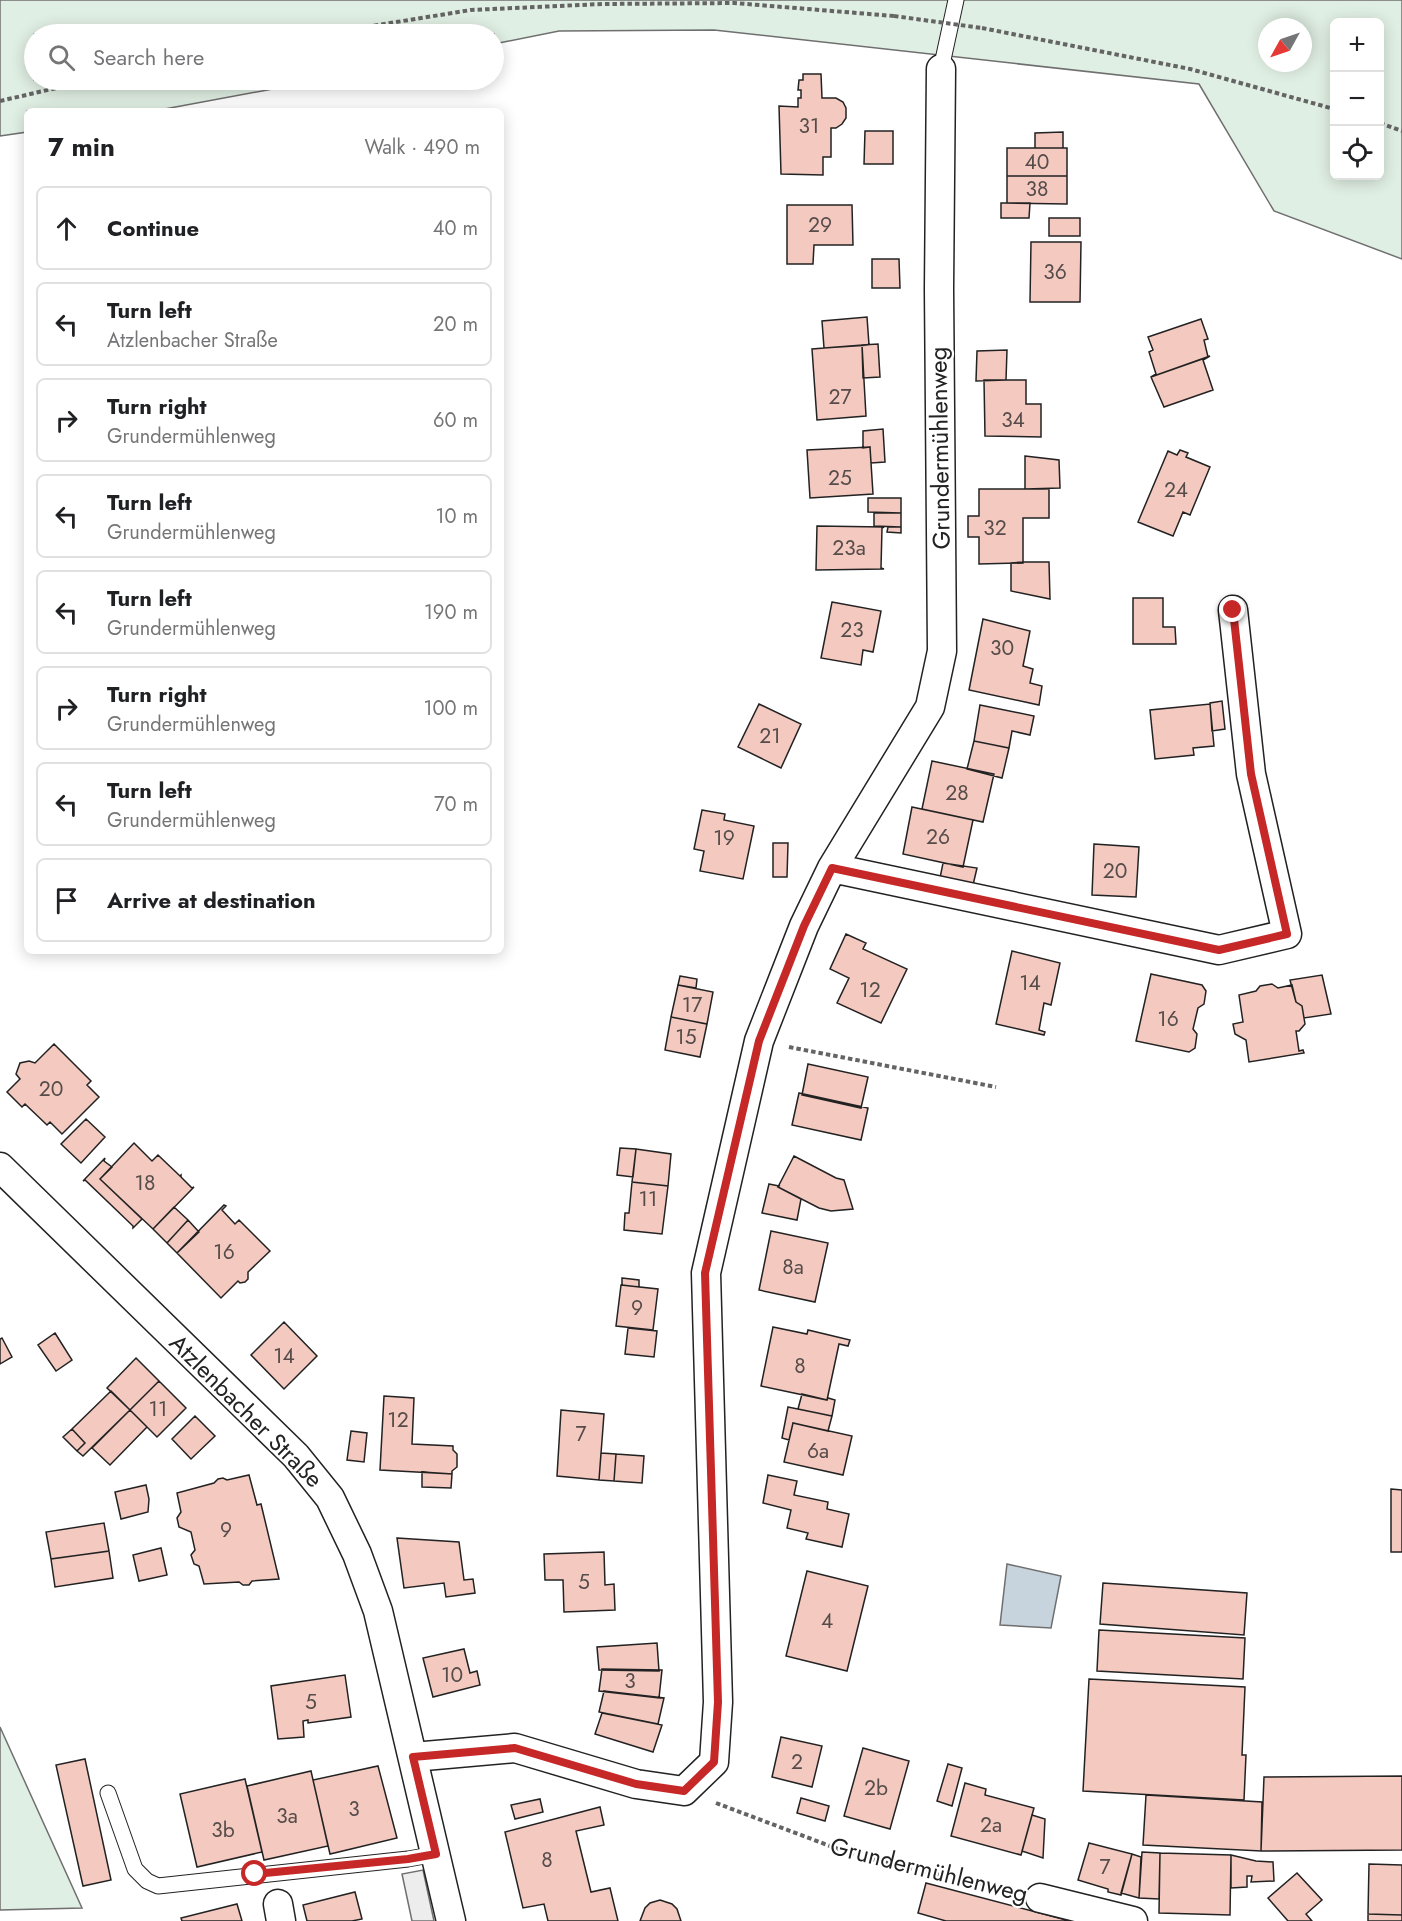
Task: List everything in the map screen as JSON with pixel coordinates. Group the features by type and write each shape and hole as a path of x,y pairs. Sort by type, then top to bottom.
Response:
{"street":[{"name":"Grundermühlenweg","path":"684,1791 714,1762 718,1702 705,1273 759,1041 804,926 832,868 930,706 942,651 939,289 941,69"},
{"path":"832,868 1219,950 1287,934 1251,774 1233,610"},
{"name":"Atzlenbacher Straße","path":"0,1167 296,1456 330,1498 357,1554 378,1611 451,1921"},
{"path":"413,1757 515,1748 636,1784 684,1791"},
{"path":"1040,1898 1132,1921"}],"lane":[{"name":"Grundermühlenweg","path":"941,69 956,0"},
{"path":"108,1793 135,1869 147,1881 158,1886 436,1854"}],"path":[{"path":"384,24 471,10 602,4 734,3 894,16 982,28 1190,69 1330,108"},
{"path":"0,101 48,90"},
{"path":"1384,124 1402,130"},
{"path":"759,1041 996,1087"},
{"name":"Grundermühlenweg","path":"684,1791 854,1855 1040,1898"}],"green space":[{"path":"0,0 1402,0 1402,259 1274,211 1199,84 714,30 559,31 504,42 504,24 24,24 24,90 267,90 170,108 24,108 24,132 0,136"},
{"path":"0,1727 82,1908 0,1910"}],"shaded area":[{"path":"1007,1564 1061,1576 1051,1628 1000,1625"},
{"path":"423,1870 434,1921 412,1921 402,1874"}],"building":[{"path":"803,74 821,74 822,98 836,98 843,102 846,108 846,118 842,124 831,128 831,157 823,157 823,175 781,174 779,106 798,107 798,98 801,98 801,90 798,90 799,80 803,80"},
{"path":"865,131 893,131 893,164 864,164"},
{"path":"1063,132 1063,148 1035,148 1035,133"},
{"path":"1007,148 1067,148 1067,176 1007,176"},
{"path":"1007,176 1067,176 1067,204 1007,203"},
{"path":"1001,203 1030,203 1029,218 1001,218"},
{"path":"787,205 852,205 853,245 814,245 813,264 787,264"},
{"path":"1049,218 1080,218 1080,236 1049,236"},
{"path":"1031,242 1081,242 1080,302 1030,302"},
{"path":"872,259 899,259 900,288 872,288"},
{"path":"867,317 869,345 824,348 822,321"},
{"path":"1201,319 1208,339 1204,340 1208,357 1151,377 1156,374 1149,352 1153,350 1148,337"},
{"path":"878,344 880,377 863,378 862,345"},
{"path":"862,345 866,416 817,420 812,349"},
{"path":"1007,350 1006,380 976,381 977,351"},
{"path":"1210,356 1203,360 1213,390 1164,407 1151,377"},
{"path":"984,380 1026,380 1026,404 1041,404 1041,437 985,436"},
{"path":"883,429 885,462 871,463 870,447 863,448 863,431"},
{"path":"870,447 873,494 810,498 807,450"},
{"path":"1180,450 1188,453 1186,457 1210,467 1190,515 1183,512 1173,536 1138,522 1168,451 1177,455"},
{"path":"1025,456 1059,460 1060,488 1025,489"},
{"path":"979,489 1049,489 1049,518 1023,518 1023,563 979,564 979,537 968,537 968,516 979,516"},
{"path":"868,498 901,498 901,513 868,512"},
{"path":"874,513 901,513 901,527 874,526"},
{"path":"817,526 884,527 882,528 881,568 884,569 816,570"},
{"path":"888,527 901,527 901,533 887,532"},
{"path":"1049,562 1050,599 1011,591 1011,563"},
{"path":"1133,598 1163,598 1163,627 1175,627 1176,644 1133,644"},
{"path":"832,602 881,611 873,652 863,650 861,665 821,658"},
{"path":"983,619 1030,631 1023,666 1033,669 1030,683 1042,686 1039,705 969,690"},
{"path":"1222,701 1225,729 1212,731 1210,703"},
{"path":"759,704 801,724 781,768 738,747"},
{"path":"1210,704 1214,746 1193,748 1194,755 1155,759 1150,710"},
{"path":"980,705 1034,716 1030,735 1012,731 1009,748 974,741"},
{"path":"974,741 1009,748 1002,778 967,769"},
{"path":"932,761 994,774 983,822 922,809"},
{"path":"912,807 973,820 963,867 903,854"},
{"path":"702,810 725,814 724,820 754,826 743,879 700,871 704,851 694,849"},
{"path":"773,843 788,843 787,877 773,877"},
{"path":"1094,844 1139,847 1136,897 1092,895"},
{"path":"943,863 977,868 973,885 940,878"},
{"path":"846,934 866,943 863,949 907,969 881,1023 837,1003 849,978 830,969"},
{"path":"1012,951 1060,963 1051,1005 1044,1003 1039,1030 1045,1032 1044,1035 996,1024"},
{"path":"1151,974 1202,985 1206,991 1204,1004 1198,1008 1193,1029 1197,1034 1195,1048 1189,1052 1136,1041"},
{"path":"1322,975 1331,1014 1304,1018 1302,1006 1296,1002 1290,980"},
{"path":"680,976 697,979 696,988 678,985"},
{"path":"1272,984 1278,988 1292,985 1296,1002 1302,1006 1305,1024 1299,1031 1296,1031 1299,1051 1303,1050 1304,1053 1249,1062 1246,1040 1235,1034 1233,1024 1243,1022 1239,995 1256,991 1260,986"},
{"path":"678,985 713,992 707,1024 671,1017"},
{"path":"671,1017 707,1024 700,1057 665,1050"},
{"path":"54,1044 91,1081 87,1085 99,1097 62,1134 50,1122 47,1125 25,1104 22,1107 7,1092 20,1079 16,1074 20,1063 29,1061 35,1063"},
{"path":"808,1064 868,1077 861,1108 802,1095"},
{"path":"799,1093 868,1108 861,1140 792,1125"},
{"path":"86,1119 105,1137 81,1163 61,1144"},
{"path":"134,1143 152,1161 158,1155 192,1188 194,1187 153,1229 100,1179"},
{"path":"620,1148 636,1149 633,1177 617,1175"},
{"path":"636,1149 671,1154 668,1186 632,1182"},
{"path":"794,1156 844,1180 853,1209 831,1211 819,1208 778,1187"},
{"path":"105,1158 104,1161 112,1167 100,1179 142,1219 133,1228 85,1180 83,1181"},
{"path":"632,1182 668,1186 662,1234 624,1230 625,1213 629,1213"},
{"path":"769,1184 779,1186 801,1199 797,1220 762,1213"},
{"path":"224,1205 226,1206 222,1210 235,1224 239,1220 270,1251 248,1272 248,1279 245,1282 238,1281 221,1298 177,1253"},
{"path":"174,1207 188,1220 167,1243 153,1229"},
{"path":"188,1220 199,1232 177,1253 167,1243"},
{"path":"771,1231 828,1243 815,1302 759,1290"},
{"path":"622,1278 639,1280 639,1287 622,1285"},
{"path":"621,1285 658,1289 653,1330 616,1326"},
{"path":"284,1322 317,1356 284,1389 251,1355"},
{"path":"773,1327 807,1334 808,1330 850,1340 848,1346 839,1344 827,1400 761,1386"},
{"path":"628,1328 657,1331 654,1357 625,1354"},
{"path":"55,1333 72,1360 56,1371 38,1345"},
{"path":"2,1338 12,1357 0,1364 0,1339"},
{"path":"136,1358 159,1381 130,1410 107,1388"},
{"path":"159,1381 186,1408 157,1437 130,1410"},
{"path":"111,1391 130,1410 83,1456 77,1451 85,1443 72,1429"},
{"path":"802,1394 835,1400 832,1416 798,1409"},
{"path":"384,1396 414,1398 412,1444 453,1446 457,1454 457,1467 452,1474 380,1470"},
{"path":"788,1407 832,1416 828,1431 793,1423 789,1440 782,1438"},
{"path":"130,1410 147,1427 110,1465 92,1448"},
{"path":"561,1410 604,1414 599,1480 557,1476"},
{"path":"195,1416 215,1436 191,1459 172,1439"},
{"path":"793,1423 852,1436 843,1475 784,1462"},
{"path":"72,1429 85,1443 77,1451 63,1437"},
{"path":"351,1431 367,1433 364,1462 347,1460"},
{"path":"601,1453 616,1454 614,1481 599,1480"},
{"path":"616,1454 644,1456 642,1483 614,1481"},
{"path":"422,1472 452,1474 451,1488 422,1487"},
{"path":"249,1475 257,1505 261,1504 279,1579 252,1581 249,1585 239,1582 204,1584 199,1566 194,1564 191,1555 195,1550 191,1532 179,1527 177,1518 181,1512 177,1493 214,1483 218,1479 227,1480"},
{"path":"768,1475 797,1481 794,1495 828,1502 827,1509 849,1514 842,1547 806,1539 808,1533 787,1528 791,1510 763,1503"},
{"path":"146,1485 149,1499 148,1512 121,1519 115,1492"},
{"path":"1391,1489 1402,1490 1402,1552 1391,1552"},
{"path":"104,1523 109,1551 51,1559 46,1532"},
{"path":"397,1538 459,1542 464,1580 473,1579 475,1593 446,1597 444,1583 404,1588"},
{"path":"161,1548 167,1575 139,1581 133,1555"},
{"path":"109,1551 113,1578 55,1587 51,1559"},
{"path":"604,1552 605,1585 614,1584 615,1610 564,1612 563,1580 545,1580 544,1554"},
{"path":"807,1571 868,1586 847,1671 786,1656"},
{"path":"1103,1583 1247,1593 1244,1635 1100,1624"},
{"path":"1099,1630 1245,1638 1243,1679 1097,1671"},
{"path":"657,1643 659,1671 599,1670 597,1647"},
{"path":"464,1649 470,1673 477,1671 480,1685 433,1697 423,1658"},
{"path":"602,1669 662,1670 659,1698 599,1691"},
{"path":"345,1675 351,1717 308,1723 308,1720 303,1721 304,1737 278,1739 271,1686"},
{"path":"1089,1679 1245,1687 1242,1755 1246,1755 1244,1800 1083,1791"},
{"path":"604,1691 664,1698 658,1724 599,1712"},
{"path":"602,1713 662,1725 653,1752 595,1734"},
{"path":"781,1737 822,1746 812,1787 772,1777"},
{"path":"863,1748 909,1761 890,1829 844,1816"},
{"path":"85,1759 111,1880 83,1886 56,1765"},
{"path":"948,1764 962,1768 952,1806 937,1801"},
{"path":"378,1766 397,1838 330,1854 313,1780"},
{"path":"311,1771 328,1846 264,1860 247,1786"},
{"path":"1402,1776 1402,1850 1261,1851 1264,1777"},
{"path":"245,1779 262,1852 197,1867 180,1794"},
{"path":"965,1783 986,1789 985,1795 1034,1808 1021,1855 951,1836"},
{"path":"1146,1795 1262,1802 1261,1851 1143,1845"},
{"path":"801,1798 829,1806 825,1821 797,1813"},
{"path":"540,1799 543,1812 515,1819 511,1805"},
{"path":"600,1807 604,1825 576,1831 591,1892 610,1888 618,1921 548,1921 544,1904 523,1908 505,1832"},
{"path":"1032,1815 1045,1819 1043,1858 1022,1851"},
{"path":"1089,1843 1132,1854 1121,1895 1078,1880"},
{"path":"1142,1852 1160,1853 1159,1899 1139,1898"},
{"path":"1160,1853 1231,1855 1230,1915 1159,1913"},
{"path":"1132,1854 1141,1857 1139,1898 1121,1893"},
{"path":"1231,1855 1256,1861 1273,1862 1274,1881 1251,1882 1252,1876 1247,1876 1247,1887 1231,1888"},
{"path":"1369,1864 1402,1865 1402,1915 1368,1914"},
{"path":"1297,1873 1322,1900 1306,1914 1312,1921 1288,1921 1268,1898"},
{"path":"926,1883 1070,1921 946,1921 918,1913"},
{"path":"355,1892 362,1919 307,1921 303,1905"},
{"path":"660,1900 672,1904 677,1909 681,1921 640,1921 645,1908 650,1903"},
{"path":"237,1904 242,1921 182,1921 181,1918"},
{"path":"1368,1914 1402,1915 1402,1921 1368,1921"}],"route":[{"path":"255,1874 408,1859 436,1854 413,1757 515,1748 636,1784 684,1791 714,1762 718,1702 705,1273 759,1041 804,926 832,868 1219,950 1287,934 1251,774 1233,610"}]}
